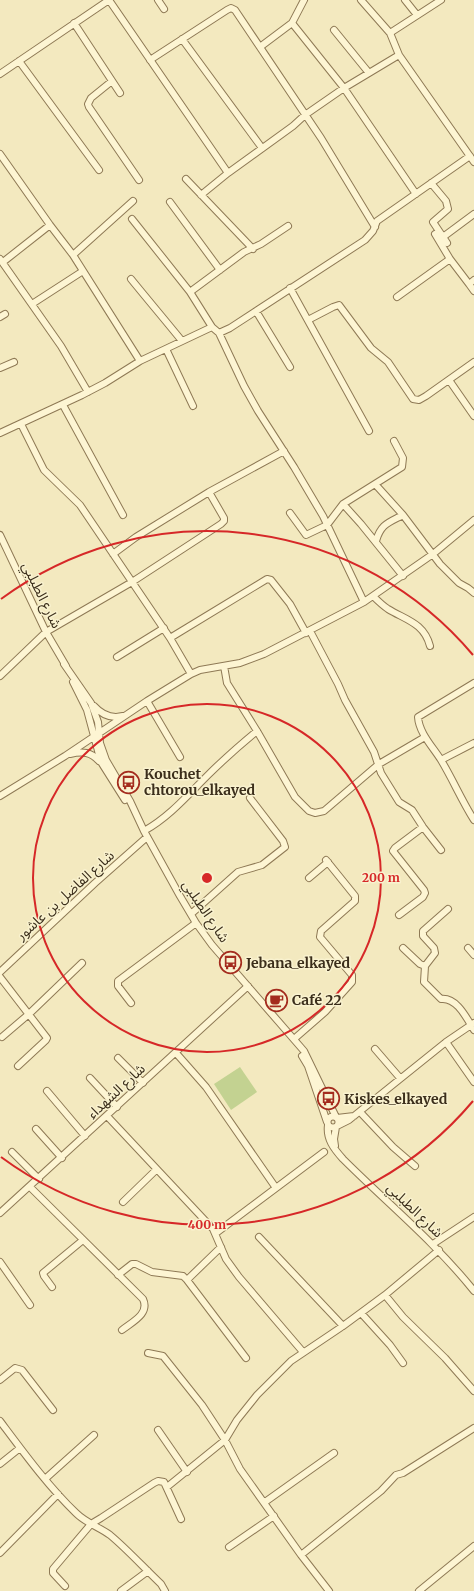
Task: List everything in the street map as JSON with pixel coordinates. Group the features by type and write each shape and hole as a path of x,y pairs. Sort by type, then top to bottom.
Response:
{"street":[{"path":"0,74 109,0 228,173"},
{"path":"158,0 164,10"},
{"path":"260,47 292,23 304,0"},
{"path":"361,0 390,33 399,55 474,162"},
{"path":"405,0 417,15"},
{"path":"390,33 441,0"},
{"path":"150,60 227,10 233,9 237,12 305,115 374,228"},
{"path":"74,23 120,93"},
{"path":"292,23 344,88 416,194"},
{"path":"334,30 369,74"},
{"path":"182,39 262,148"},
{"path":"201,195 228,173 293,126 305,115 344,88 399,55"},
{"path":"19,61 99,170"},
{"path":"112,81 91,98 88,104 139,180"},
{"path":"0,154 73,255 140,361"},
{"path":"219,333 230,328 365,240 371,234 377,221 470,156"},
{"path":"186,178 253,249"},
{"path":"431,183 446,201 448,208 433,222 447,243"},
{"path":"73,255 133,201"},
{"path":"170,202 220,270"},
{"path":"443,237 474,214"},
{"path":"132,219 190,292 212,327 219,333 258,411 323,516 364,602"},
{"path":"50,225 1,261 61,346 88,392"},
{"path":"190,292 244,252 253,249 288,226"},
{"path":"435,234 450,259 472,282 474,291"},
{"path":"397,297 450,259"},
{"path":"32,304 83,271"},
{"path":"131,279 150,304 161,314 182,342"},
{"path":"290,288 369,431"},
{"path":"308,320 332,306 339,305 362,337 371,348 388,362 409,393 416,400 426,396 474,362"},
{"path":"256,311 290,367"},
{"path":"0,433 63,405 140,361 212,327"},
{"path":"166,349 193,406"},
{"path":"0,368 14,362"},
{"path":"449,380 474,416"},
{"path":"63,405 123,515"},
{"path":"21,424 44,470 80,505 164,628 191,674"},
{"path":"290,513 306,535 327,525 343,504 402,467 403,458 394,441"},
{"path":"114,554 136,537 209,492 284,451"},
{"path":"375,484 403,515 433,554 459,583 474,593"},
{"path":"0,676 46,632 132,582 223,523 224,519 222,514 209,492"},
{"path":"343,504 376,541 403,576"},
{"path":"376,541 379,530 403,515"},
{"path":"0,796 65,756 146,701 191,674 200,670 240,663 264,654 364,602 433,554 474,520"},
{"name":"شارع الطبلبي","path":"0,536 46,632 88,710 98,757 138,819"},
{"path":"170,638 263,580 269,578 290,604 308,632 374,752 381,773 399,802 412,810 441,850"},
{"path":"373,596 389,609 420,628 424,632 430,646"},
{"path":"117,657 164,628"},
{"name":"شارع الطبلبي","path":"64,664 91,703 98,722 100,743 106,760 130,801 145,834 196,923 212,944 304,1052 336,1118"},
{"path":"224,666 227,683 257,730 295,797 308,811 315,813 324,811 379,764 425,737"},
{"path":"474,682 418,717 425,737 441,760 474,820"},
{"path":"146,701 180,756"},
{"path":"91,703 106,716 118,717 128,714"},
{"name":"شارع الفاضل بن عاشور","path":"0,972 257,730"},
{"path":"441,760 474,743"},
{"path":"65,756 78,752 90,753 102,765"},
{"path":"191,914 238,872 262,866 284,847 283,841 250,798"},
{"path":"399,915 423,897 425,893 393,851 394,848 423,827"},
{"path":"296,1041 352,982 352,975 320,937 321,931 355,900 355,896 327,861 308,878"},
{"path":"357,1114 336,1118 331,1117 328,1124 332,1128 337,1127 349,1120 357,1114 400,1078 446,1042 473,1026 454,1002 447,998 441,999 424,982 425,966 434,953 434,948 423,936 423,931 448,909"},
{"path":"130,1002 118,986 118,981 196,923"},
{"path":"403,948 420,964 425,966"},
{"path":"468,948 474,955"},
{"path":"2,1037 29,1014 82,963"},
{"path":"0,977 47,1038 18,1066"},
{"name":"شارع الشهداء","path":"0,1213 62,1158 248,986"},
{"name":"شارع الطبلبي","path":"296,1041 308,1066 328,1124 328,1137 336,1150 471,1282 474,1291"},
{"path":"446,1042 474,1082"},
{"path":"375,1049 400,1078"},
{"path":"176,1053 206,1086 276,1188"},
{"path":"118,1058 143,1083"},
{"path":"90,1078 117,1107"},
{"path":"47,1091 85,1136"},
{"path":"357,1114 415,1166"},
{"path":"107,1116 216,1233 226,1259 303,1352"},
{"path":"336,1118 339,1122 334,1139 336,1150"},
{"path":"36,1128 62,1158"},
{"path":"12,1152 39,1179"},
{"path":"216,1233 324,1152"},
{"path":"123,1202 156,1170"},
{"path":"30,1187 143,1299 145,1306 144,1312 122,1330"},
{"path":"433,1244 474,1217"},
{"path":"259,1237 343,1326"},
{"path":"52,1287 43,1273 83,1240"},
{"path":"187,1280 221,1247"},
{"path":"167,1487 225,1440 237,1420 260,1391 291,1361 343,1326 385,1295 439,1250"},
{"path":"0,1262 30,1305"},
{"path":"118,1275 132,1264 136,1264 152,1272 183,1276 246,1358"},
{"path":"385,1295 403,1317 445,1358 474,1392"},
{"path":"361,1313 390,1345 403,1363"},
{"path":"148,1353 163,1356 202,1405 225,1440 240,1469 265,1502 301,1556 329,1591"},
{"path":"0,1380 15,1368 20,1368 53,1410"},
{"path":"0,1421 58,1494 80,1516 110,1536 148,1572 165,1591"},
{"path":"301,1556 382,1491 396,1475 403,1473 474,1428"},
{"path":"158,1430 187,1472"},
{"path":"45,1479 94,1435"},
{"path":"0,1464 20,1448"},
{"path":"265,1502 334,1453"},
{"path":"65,1586 53,1573 53,1569 91,1524 158,1481 164,1482 181,1519"},
{"path":"1,1550 58,1494"},
{"path":"229,1547 274,1516"},
{"path":"419,1591 474,1546"},
{"path":"121,1591 148,1572"}],"green space":[{"path":"240,1067 257,1092 231,1110 214,1084"}],"place":[{"name":"Kouchet chtorou_elkayed","path":"128,782"},
{"name":"Jebana_elkayed","path":"231,963"},
{"name":"Café 22","path":"277,1000"},
{"name":"Kiskes_elkayed","path":"329,1099"}]}
